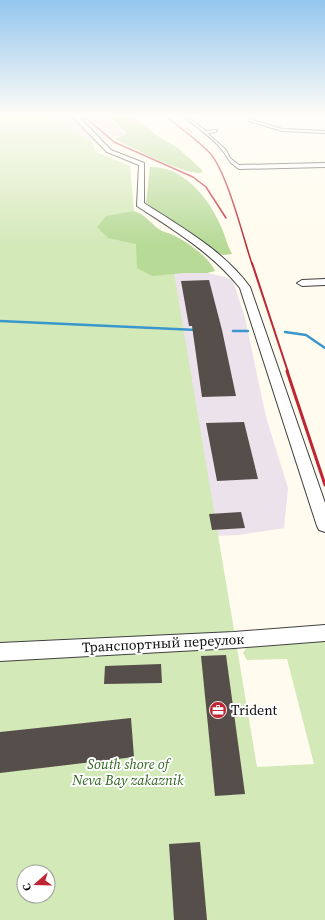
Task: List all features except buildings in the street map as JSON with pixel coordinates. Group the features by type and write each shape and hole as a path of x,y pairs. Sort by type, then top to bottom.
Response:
{"street":[{"path":"129,159 142,164 140,204 221,262 237,276 245,287 325,526"},
{"path":"239,167 325,165"},
{"path":"302,283 325,282"},
{"name":"Транспортный переулок","path":"0,652 234,640 325,633"}],"lane":[{"path":"229,159 239,167"}],"shaded area":[{"path":"207,273 225,277 233,281 245,318 266,417 288,488 284,528 239,535 183,537 152,276"}],"green space":[{"name":"South shore of Neva Bay zakaznik","path":"0,159 113,159 130,166 134,211 131,212 169,243 257,767 314,764 287,659 247,660 243,653 248,645 273,646 305,642 325,642 325,920 0,920"},
{"path":"157,159 190,159 202,170 202,173 182,170"},
{"path":"150,167 163,168 174,172 195,187 204,197 218,220 232,254 223,255 215,252 146,203"},
{"path":"134,211 142,215 162,231 177,237 189,245 208,260 215,271 207,273 152,276 137,268 136,244 108,238 97,227 106,216"}],"waterway":[{"path":"0,321 197,330"},
{"path":"233,331 248,331"},
{"path":"285,332 306,335 325,348"}],"railway":[{"path":"152,159 193,177 206,187 226,218"},
{"path":"214,159 228,189 252,264"},
{"path":"252,263 288,372"},
{"path":"287,371 325,485"}],"place":[{"name":"Trident","path":"218,710"}]}
